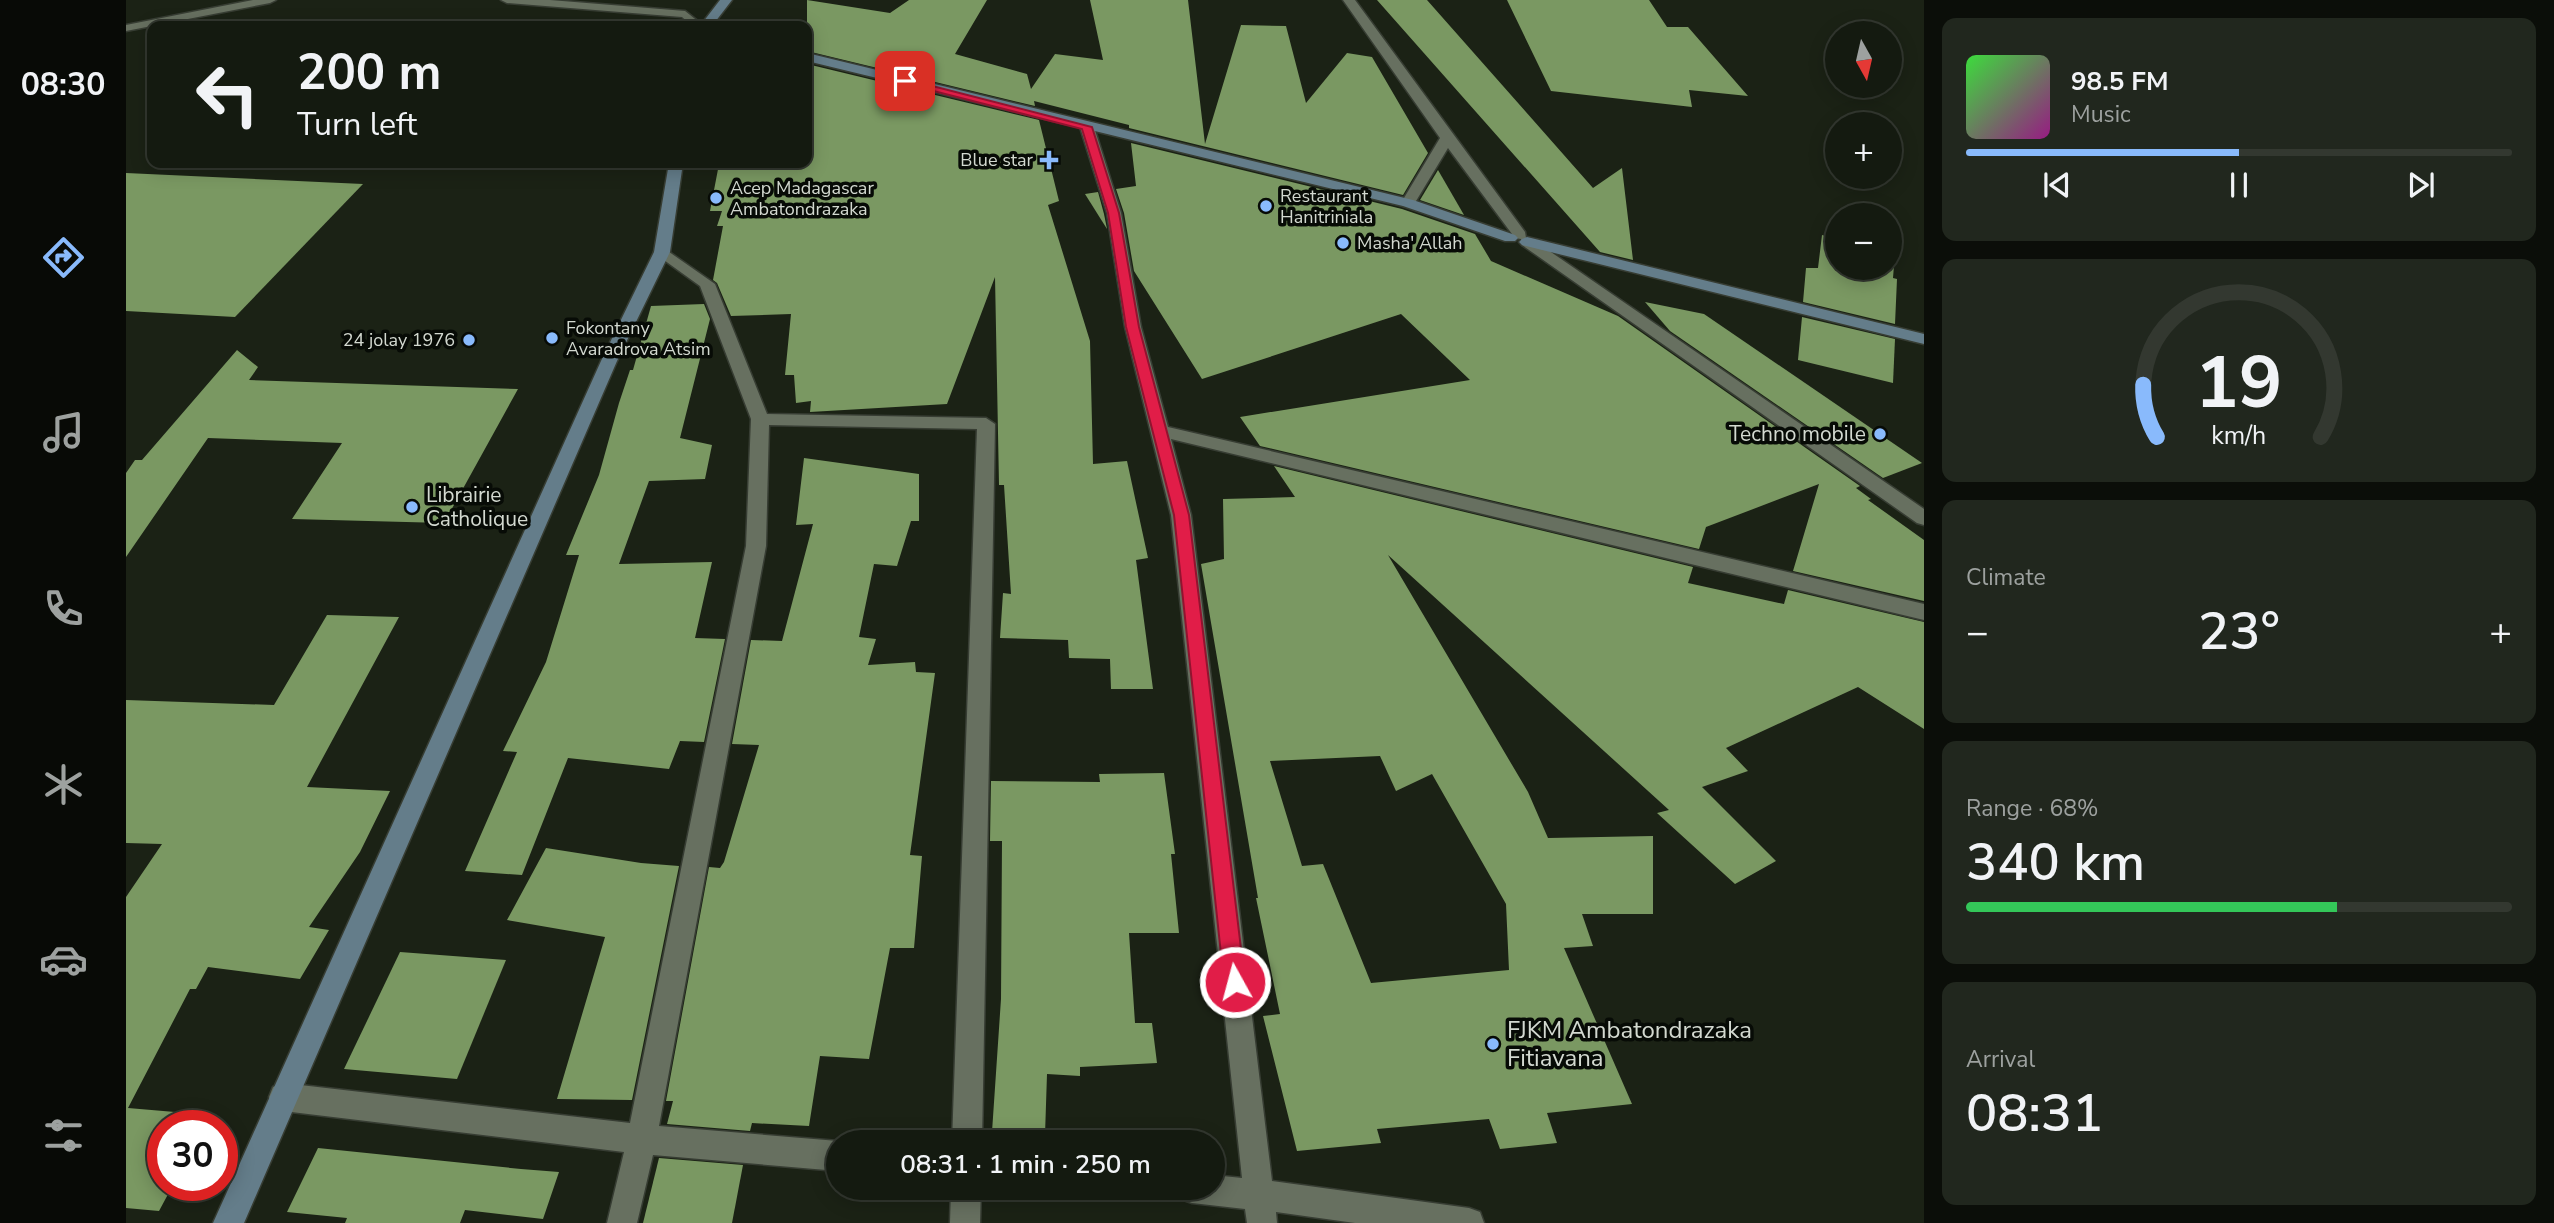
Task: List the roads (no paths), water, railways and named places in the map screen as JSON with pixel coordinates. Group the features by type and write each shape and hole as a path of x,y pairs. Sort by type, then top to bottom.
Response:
{"street":[{"path":"162,21 270,0"},
{"path":"507,0 685,14 693,21"},
{"path":"710,21 726,0"},
{"path":"1349,0 1519,238 1924,518"},
{"path":"126,28 147,24"},
{"path":"812,58 1408,203 1519,238 1924,339"},
{"path":"1087,127 1114,213 1133,327 1181,515 1261,1209"},
{"path":"1408,203 1447,138"},
{"path":"229,1223 609,361 662,252 675,168"},
{"path":"622,1223 642,1139 756,546 760,419 708,284 662,252"},
{"path":"760,419 986,424 967,1130"},
{"path":"1160,431 1924,612"},
{"path":"283,1097 642,1139 826,1155"},
{"path":"1225,1198 1261,1209 1469,1223"},
{"path":"965,1223 966,1200"}],"place":[{"name":"Blue star","path":"1049,160"},
{"name":"Acep Madagascar Ambatondrazaka","path":"716,198"},
{"name":"Restaurant Hanitriniala","path":"1266,206"},
{"name":"Masha' Allah","path":"1343,243"},
{"name":"Fokontany Avaradrova Atsim","path":"552,338"},
{"name":"24 jolay 1976","path":"469,340"},
{"name":"Techno mobile","path":"1880,434"},
{"name":"Librairie Catholique","path":"412,507"},
{"name":"FJKM Ambatondrazaka Fitiavana","path":"1493,1044"}]}
